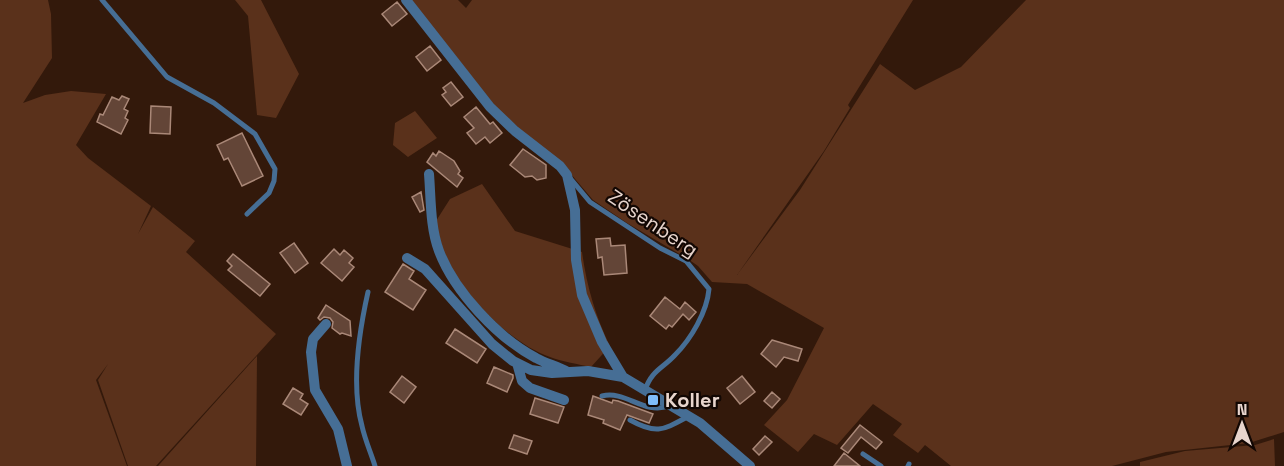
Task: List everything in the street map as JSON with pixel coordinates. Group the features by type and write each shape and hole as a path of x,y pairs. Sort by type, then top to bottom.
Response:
{"street":[{"name":"Zösenberg","path":"406,0 490,107 515,131 560,166 567,175"},
{"path":"429,174 433,225 439,250 453,278 499,332 535,358 569,372"},
{"path":"567,175 574,210 576,260 582,295 602,342 623,376 644,391 700,423 750,466"},
{"path":"407,258 425,268 492,344 518,363 531,369 552,373 588,371 623,376"},
{"path":"326,324 313,339 311,352 315,390 338,429 347,466"},
{"path":"518,363 522,381 530,388 564,400"}],"lane":[{"path":"102,0 167,77 214,103 255,134 275,169 274,181 269,193 247,214"},
{"name":"Zösenberg","path":"567,175 590,202 660,248 686,261 709,289 701,317 686,342 674,357 651,375 644,391"},
{"path":"574,210 590,202"},
{"path":"368,292 359,334 357,400 361,425 375,466"},
{"path":"603,396 611,394 647,407 660,409 670,405"},
{"path":"630,420 646,429 657,430 689,416"},
{"path":"863,454 881,466"}],"shaded area":[{"path":"0,0 48,0 51,14 52,58 23,103 45,95 71,91 106,94 76,145 88,158 151,206 138,234 153,207 195,241 186,252 276,334 156,466 128,466 98,380 108,364 96,380 127,466 0,466"},
{"path":"235,0 261,0 299,74 276,118 257,115 248,16"},
{"path":"411,0 458,0 466,8 472,0 913,0 848,105 850,108 824,151 737,275 800,190 880,64 915,90 961,67 1026,0 1284,0 1284,432 1249,443 1166,452 1112,466 951,466 925,445 918,453 893,435 902,424 873,404 837,445 814,434 798,452 764,425 787,400 824,328 747,284 712,282 698,266 688,259 593,200 570,173 499,111"},
{"path":"415,111 437,138 408,157 393,145 395,123"},
{"path":"482,184 515,231 582,252 592,300 610,346 591,367 550,357 520,342 491,318 456,275 444,252 436,221 450,199"},
{"path":"257,356 256,466 158,466"},
{"path":"1274,439 1275,466 1140,466 1140,462 1185,451 1255,445"}],"building":[{"path":"397,2 407,14 392,26 382,14"},
{"path":"430,46 441,60 427,71 416,57"},
{"path":"451,82 463,97 451,106 442,95 446,92 443,88"},
{"path":"122,96 129,99 124,109 128,111 125,118 128,120 121,134 97,122 112,97 119,100"},
{"path":"151,106 171,107 170,134 150,133"},
{"path":"476,107 490,124 493,122 502,133 490,143 485,137 476,144 467,133 474,128 464,117"},
{"path":"242,133 263,176 242,186 228,158 224,160 217,145"},
{"path":"523,149 546,165 546,178 537,180 532,176 525,177 510,165"},
{"path":"439,151 454,161 460,171 458,174 463,178 457,187 427,162 433,153 436,156"},
{"path":"421,192 424,210 420,212 412,197"},
{"path":"610,238 611,246 625,245 627,273 604,275 602,257 598,258 596,239"},
{"path":"294,243 308,263 295,273 280,253"},
{"path":"334,249 340,255 344,250 353,258 349,263 354,267 342,281 321,263"},
{"path":"233,254 270,284 260,296 228,270 232,266 227,261"},
{"path":"403,264 414,271 409,279 426,290 413,310 385,292"},
{"path":"665,297 680,309 685,302 696,312 689,320 683,314 672,327 669,325 666,329 650,316"},
{"path":"326,305 350,321 351,336 340,334 332,328 333,322 330,318 324,317 320,320 318,318"},
{"path":"455,329 486,349 477,363 446,343"},
{"path":"772,340 802,349 798,361 784,357 776,367 761,354"},
{"path":"494,367 513,375 507,392 487,383"},
{"path":"402,376 416,387 404,403 390,392"},
{"path":"742,376 755,392 740,404 727,388"},
{"path":"293,388 303,394 300,399 308,404 301,415 283,404"},
{"path":"772,392 780,399 772,408 764,401"},
{"path":"593,396 612,403 613,400 618,401 653,414 649,423 627,415 620,430 603,423 604,420 588,415"},
{"path":"535,398 564,407 558,423 530,414"},
{"path":"860,425 882,442 876,449 861,437 848,453 841,448"},
{"path":"514,435 532,441 527,454 509,448"},
{"path":"765,436 772,442 759,455 753,449"},
{"path":"844,453 860,466 834,466"}],"place":[{"name":"Koller","path":"653,400"}]}
